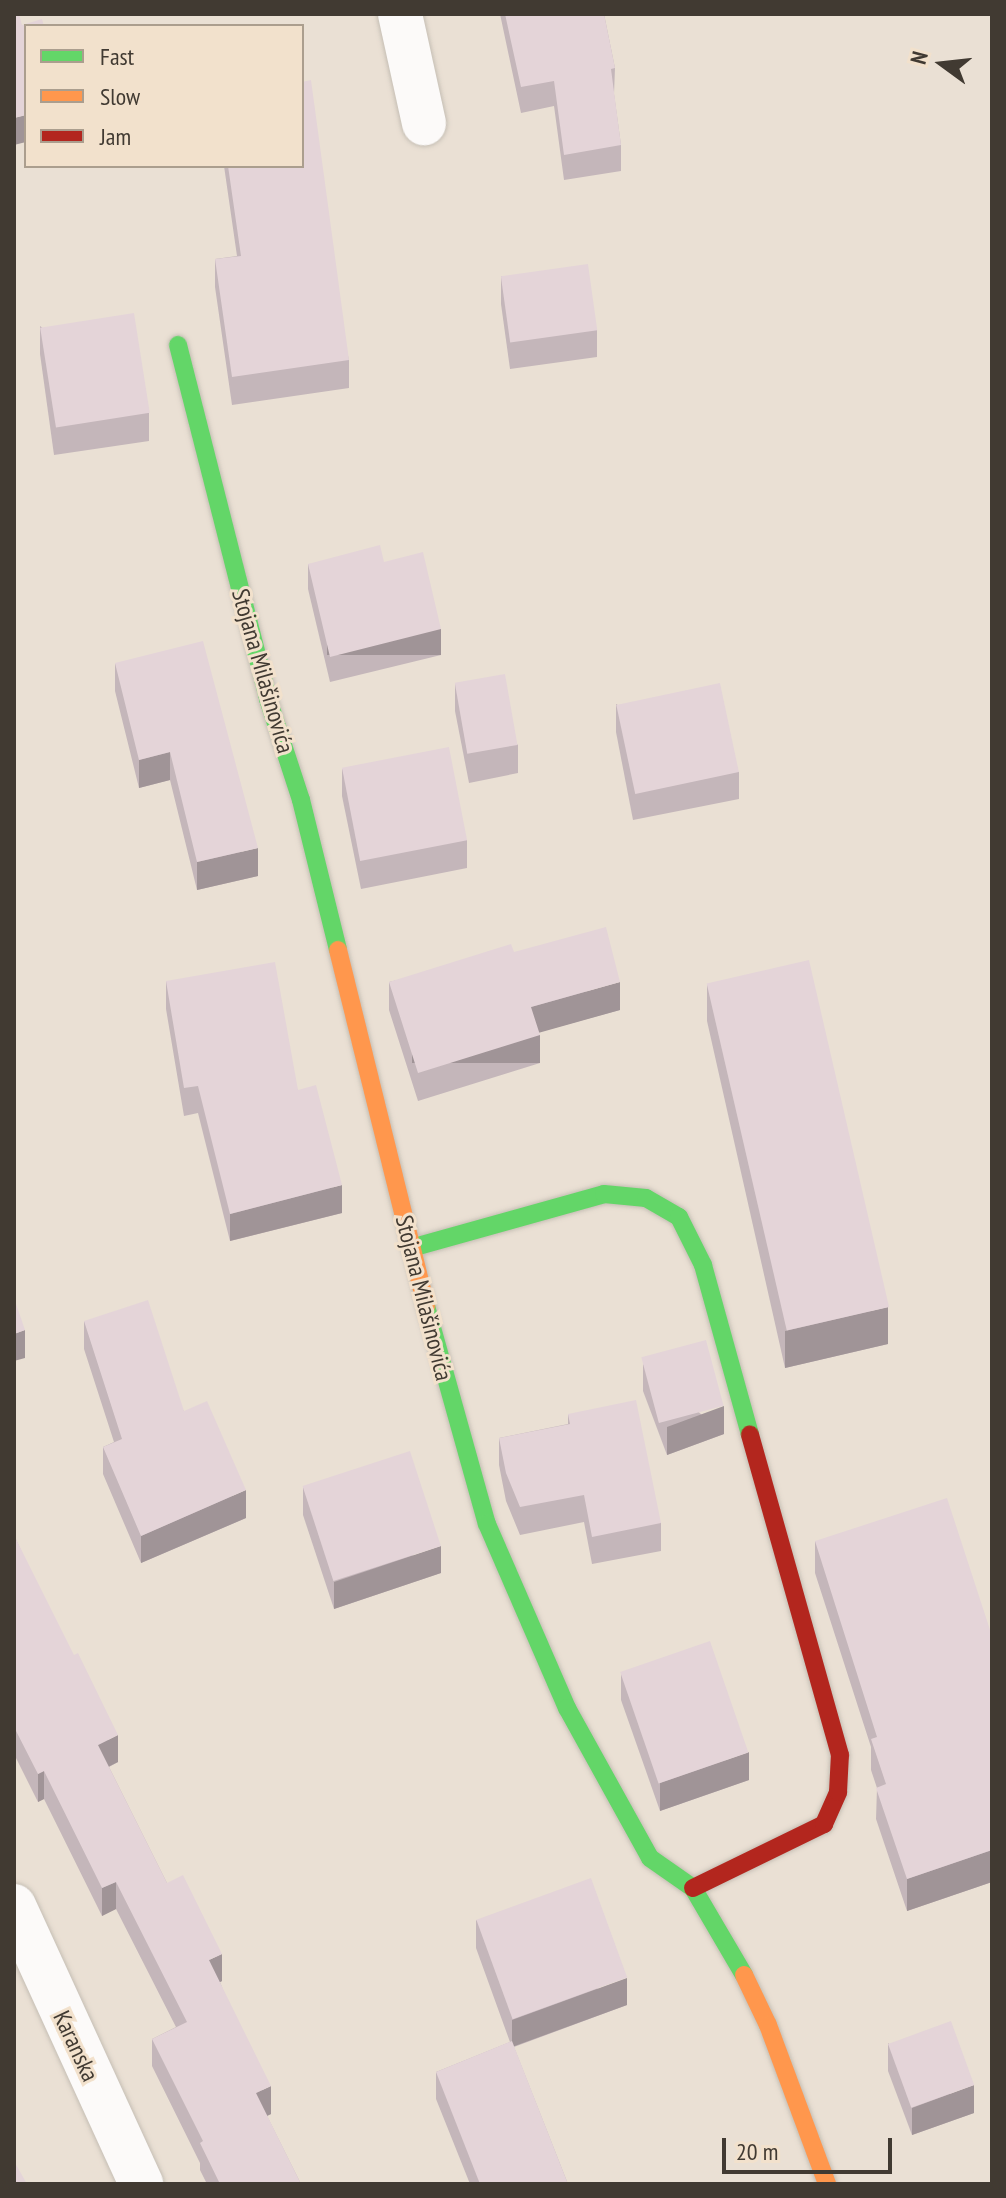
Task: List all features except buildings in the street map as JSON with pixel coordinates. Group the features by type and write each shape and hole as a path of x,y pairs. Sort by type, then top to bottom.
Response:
{"street":[{"path":"400,14 424,123"},
{"name":"Stojana Milašinovića","path":"178,345 268,699 309,829 442,1373 487,1524 524,1603 567,1708 621,1811 650,1858 693,1888 735,1958 768,2025 827,2184"},
{"path":"411,1248 604,1194 646,1198 679,1217 703,1265 840,1755 838,1792 824,1824 693,1888"},
{"name":"Karanska","path":"14,1906 141,2184"}],"traffic: fast":[{"path":"178,345 268,699 301,800 338,950"},
{"path":"411,1248 604,1194 646,1198 679,1217 703,1265 750,1434"},
{"path":"426,1306 487,1524 567,1708 650,1858 693,1888 744,1975"}],"traffic: slow":[{"path":"338,950 426,1306"},
{"path":"744,1975 768,2025 827,2184"}],"traffic: jam":[{"path":"693,1888 824,1824 838,1792 840,1755 750,1434"}]}
